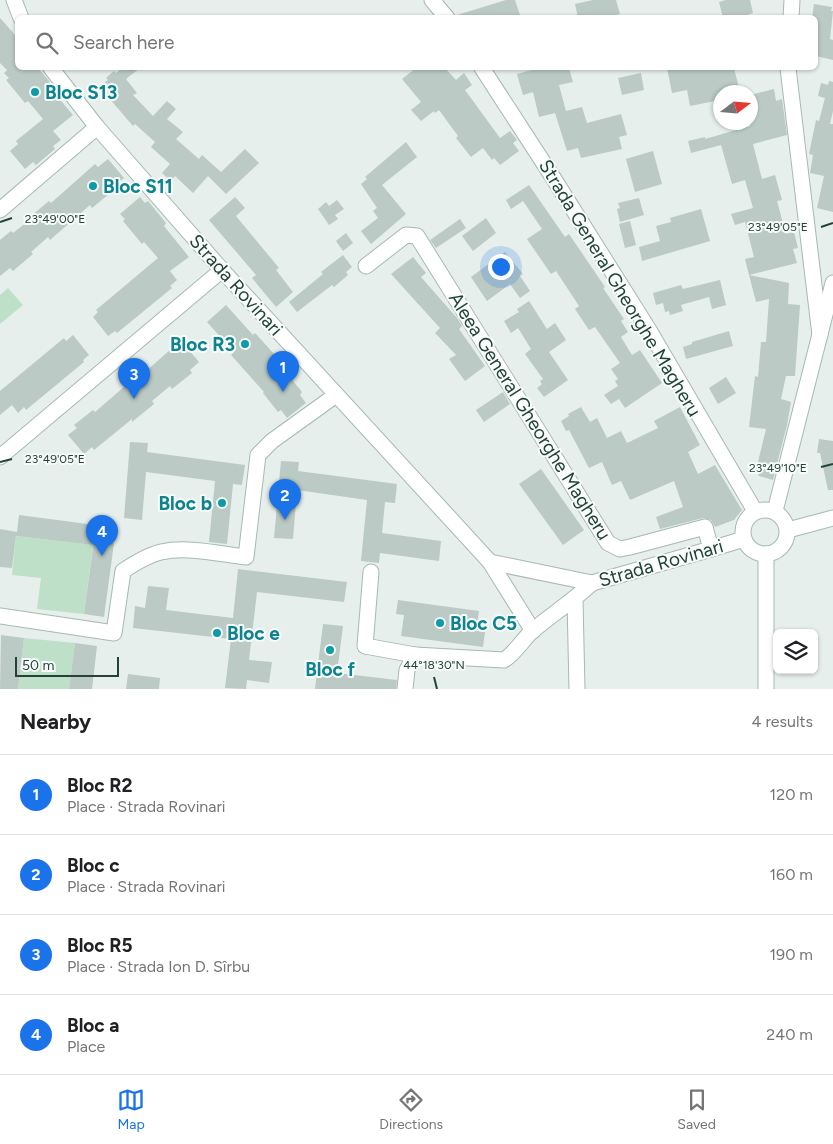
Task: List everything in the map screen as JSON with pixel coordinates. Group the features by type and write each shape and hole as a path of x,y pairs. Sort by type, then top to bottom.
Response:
{"street":[{"path":"14,0 20,15"},
{"path":"432,0 444,15"},
{"path":"791,15 792,0"},
{"name":"Strada Rovinari","path":"53,70 97,127 222,270 490,562 533,631"},
{"name":"Strada General Gheorghe Magheru","path":"483,70 649,330 755,511"},
{"path":"788,70 820,335"},
{"path":"0,210 97,127"},
{"name":"Aleea General Gheorghe Magheru","path":"366,266 406,235 417,236 608,543 620,549 630,548 705,527 712,549"},
{"path":"0,457 222,270"},
{"path":"774,511 820,335 830,308 833,283"},
{"path":"0,616 114,633 123,571 139,561 160,552 180,550 246,557 258,455 272,441 336,395"},
{"path":"768,509 774,511 784,519 788,530 784,544 779,550 766,554 752,550 744,539 743,526 746,520 755,511 768,509"},
{"path":"788,530 833,518"},
{"name":"Strada Rovinari","path":"490,562 592,583 744,539"},
{"path":"766,554 766,689"},
{"path":"371,572 365,646 415,655 504,660 533,631 574,600 592,583"},
{"path":"574,600 577,689"},
{"path":"405,689 407,670 415,655"}],"green space":[{"path":"8,288 23,305 0,324 0,295"},
{"path":"16,536 93,545 84,614 37,609 41,578 12,575"},
{"path":"24,638 75,643 69,689 18,689"}],"building":[{"path":"506,0 515,0 520,15 457,15"},
{"path":"593,0 616,0 620,14 577,15 575,4"},
{"path":"726,0 750,0 753,13 747,15 722,15 719,2"},
{"path":"814,4 832,7 830,39 833,40 833,60 818,56 818,15 812,15"},
{"path":"0,18 15,35 15,70 40,70 50,82 47,84 73,115 53,131 61,140 53,146 55,149 36,165 33,162 25,169 10,151 18,144 16,141 43,119 28,101 25,103 6,80 9,78 4,73 7,70 0,63"},
{"path":"120,70 137,70 126,79 137,93 133,95 153,116 167,101 176,109 167,119 183,132 176,139 199,159 202,155 221,172 245,149 259,163 226,194 208,176 193,193 175,176 171,181 162,173 170,164 151,147 155,142 135,124 133,126 109,98 113,96 103,84 108,80 106,78 114,71 116,73"},
{"path":"413,70 447,70 456,80 464,73 472,85 465,90 500,138 510,131 517,140 513,143 519,151 500,165 494,158 492,160 483,148 471,157 456,138 458,136 439,110 435,113 434,111 421,121 411,110 421,102 402,79"},
{"path":"532,70 570,70 573,82 559,85 566,111 582,107 587,123 621,114 627,135 619,137 622,149 581,158 578,148 567,151 555,113 539,117 533,92 523,95 517,74"},
{"path":"667,70 734,70 738,85 713,85 713,101 690,106 687,90 672,93"},
{"path":"641,73 644,90 622,95 618,78"},
{"path":"829,81 833,82 833,111 830,124 833,124 833,212 817,208 824,176 810,173 813,155 809,154 816,120 819,121 825,98 818,96 821,83 828,85"},
{"path":"774,89 776,101 782,99 787,135 753,144 762,179 775,175 782,200 777,201 786,234 794,232 798,248 793,249 797,263 749,275 745,259 754,257 745,222 735,225 731,214 753,208 745,180 732,184 721,145 691,153 688,141 705,137 705,139 736,130 758,130 758,93"},
{"path":"406,142 417,157 382,185 406,214 371,244 361,231 378,218 373,211 377,208 361,184 367,179 365,177"},
{"path":"653,151 662,184 635,192 626,159"},
{"path":"108,159 124,178 113,187 115,189 92,208 90,205 50,240 48,237 31,252 33,254 13,271 10,268 0,276 0,240 11,231 13,233 32,218 31,216 49,201 51,203 95,164 98,167"},
{"path":"529,185 565,237 569,234 605,287 603,288 624,319 621,321 628,332 621,337 632,355 640,350 662,383 625,408 619,399 611,404 604,395 618,386 615,381 618,379 611,369 620,363 595,327 589,330 575,309 579,306 556,271 551,274 527,239 542,229 523,201 511,209 506,200"},
{"path":"140,197 145,203 148,201 166,223 164,226 189,257 170,271 177,280 170,286 172,288 117,333 115,331 108,336 93,317 98,312 96,310 158,258 144,242 142,244 123,221 125,219 120,214"},
{"path":"235,197 245,208 236,216 279,268 276,270 293,292 276,307 252,278 256,275 209,220"},
{"path":"639,198 644,215 620,222 617,209 620,208 618,203"},
{"path":"337,200 344,209 335,215 338,219 329,225 318,209 326,202 329,206"},
{"path":"701,209 710,241 642,261 639,247 660,241 656,226 671,222 670,218"},
{"path":"486,218 496,233 473,251 462,236"},
{"path":"460,219 466,228 436,248 430,240"},
{"path":"630,221 636,245 625,248 619,224"},
{"path":"346,233 353,243 343,251 336,241"},
{"path":"505,252 523,274 520,276 530,291 520,298 510,284 487,301 471,277"},
{"path":"343,255 352,267 346,272 348,275 297,312 289,302 323,274 321,272"},
{"path":"413,257 426,273 421,277 457,318 462,326 459,329 485,366 465,381 449,359 456,355 435,333 440,328 391,274"},
{"path":"749,275 789,283 788,304 800,305 795,376 786,376 781,399 791,402 773,480 759,476 756,470 766,429 749,427 755,376 758,377 761,342 766,342 769,299 756,302"},
{"path":"720,280 726,305 712,309 709,297 681,305 683,311 670,315 669,311 665,312 663,303 656,305 653,293 681,285 683,289"},
{"path":"529,301 547,329 555,323 566,340 549,352 568,380 544,397 537,388 542,384 540,381 543,379 525,354 531,349 518,328 511,333 504,321 519,312 517,309"},
{"path":"226,305 253,335 255,333 275,355 273,356 302,392 300,395 306,403 287,418 281,410 278,412 264,392 231,355 234,352 207,322"},
{"path":"729,331 733,346 686,359 683,347 692,344 692,342"},
{"path":"73,335 89,355 83,360 84,362 26,410 24,407 18,413 12,405 0,415 0,391 64,338 66,341"},
{"path":"183,343 199,362 190,370 192,373 172,389 170,386 152,401 154,404 132,422 132,419 94,450 92,447 84,454 68,435 77,428 74,425 93,410 95,412 132,380 134,382 171,349 172,352"},
{"path":"726,377 736,393 718,404 709,388"},
{"path":"503,392 510,404 484,422 476,410"},
{"path":"581,407 590,422 597,418 607,438 621,431 627,443 658,428 654,421 680,407 700,445 688,452 698,474 715,465 742,510 734,520 715,527 711,520 703,518 660,529 656,517 683,507 674,481 630,500 621,481 612,485 602,462 589,468 569,430 566,431 561,421 569,416 568,414"},
{"path":"819,439 833,441 833,490 828,490 820,453 817,453"},
{"name":"Bloc b","path":"130,442 148,443 147,452 245,465 242,485 233,484 227,544 209,542 215,481 146,472 142,520 124,518"},
{"path":"281,461 299,462 298,471 397,484 395,503 385,502 382,533 441,541 439,561 380,553 379,563 361,561 367,500 297,490 293,539 274,538"},
{"path":"541,469 584,530 563,545 519,484"},
{"path":"19,515 95,525 93,545 16,536 12,568 0,567 0,529 17,532"},
{"path":"94,540 114,543 104,617 84,614"},
{"name":"Bloc e","path":"238,569 347,582 344,602 257,592 249,660 272,662 269,683 247,680 246,689 225,688 231,639 133,628 135,606 145,608 148,586 169,588 166,610 233,618"},
{"name":"Bloc C5","path":"398,600 479,611 476,631 485,632 483,647 401,636 404,615 396,614"},
{"name":"Bloc f","path":"323,624 343,626 337,673 397,680 396,689 315,689"},
{"path":"1,635 24,638 18,689 0,689"},
{"path":"75,643 97,646 92,689 69,689"},
{"path":"128,674 160,678 159,689 126,689"}],"place":[{"name":"Bloc S13","path":"35,92"},
{"name":"Bloc S11","path":"93,186"},
{"name":"Bloc R3","path":"245,344"},
{"name":"Bloc R2","path":"283,392"},
{"name":"Bloc R5","path":"134,399"},
{"name":"Bloc b","path":"222,503"},
{"name":"Bloc c","path":"285,520"},
{"name":"Bloc a","path":"102,556"},
{"name":"Bloc C5","path":"440,623"},
{"name":"Bloc e","path":"217,633"},
{"name":"Bloc f","path":"330,650"}]}
